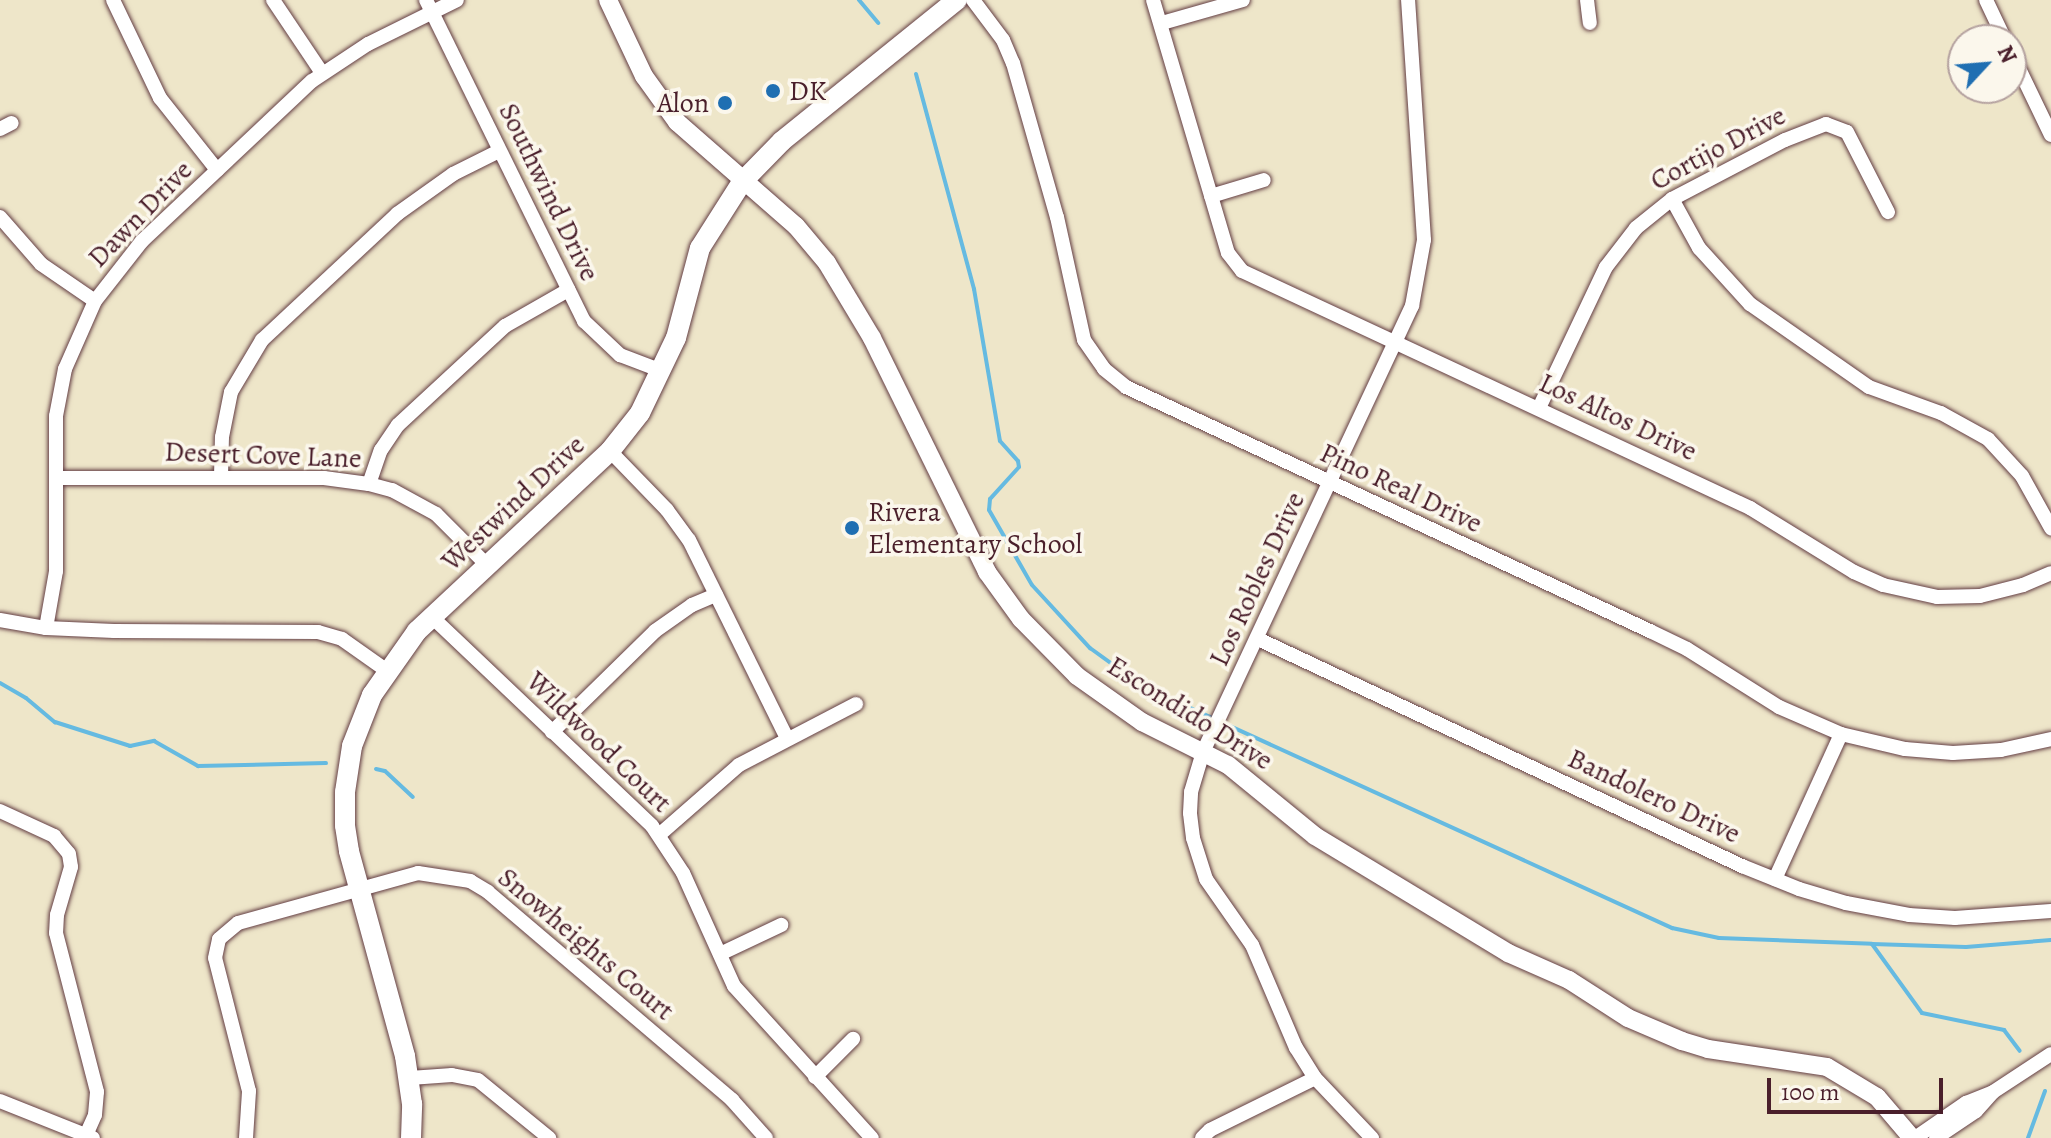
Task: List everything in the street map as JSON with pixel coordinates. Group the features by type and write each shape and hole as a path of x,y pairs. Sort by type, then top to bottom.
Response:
{"main road":[{"name":"Westwind Drive","path":"411,1138 410,1078 359,890 345,825 347,771 362,716 386,670 432,617 610,451 640,413 676,338 700,248 742,182 782,141 957,0"}],"street":[{"path":"113,0 160,98 217,170"},
{"path":"273,0 322,73"},
{"name":"Dawn Drive","path":"46,628 56,571 54,444 60,392 78,336 95,301 132,252 322,73 429,6 457,0"},
{"name":"Escondido Drive","path":"608,0 644,76 663,105 698,144 801,232 848,294 970,544 1009,604 1052,653 1109,700 1142,722 1247,778 1315,836 1508,953 1569,980 1628,1018 1682,1041 1708,1049 1827,1067 1871,1091 1913,1138"},
{"name":"Pino Real Drive","path":"973,0 1003,40 1013,63 1061,231 1078,324 1091,353 1126,387 1663,637 1779,707 1841,734 1905,749 1953,753 2001,750 2051,739"},
{"name":"Los Altos Drive","path":"1153,0 1228,253 1237,268 1750,508 1854,572 1883,585 1937,597 1969,597 1999,593 2051,573"},
{"path":"1162,23 1243,0"},
{"name":"Los Robles Drive","path":"1372,1138 1315,1078 1280,1016 1252,945 1206,879 1193,838 1191,792 1203,752 1412,306 1424,240 1408,0"},
{"path":"1587,0 1590,23"},
{"path":"1986,0 1997,24"},
{"name":"Southwind Drive","path":"429,6 584,321 609,348 633,362 662,371"},
{"path":"2027,84 2050,131"},
{"name":"Cortijo Drive","path":"1539,408 1606,267 1636,228 1672,199 1785,140 1826,124 1847,132 1888,212"},
{"path":"221,477 222,437 231,392 262,340 397,214 453,174 499,151"},
{"path":"1211,196 1264,180"},
{"path":"1672,199 1705,256 1750,304 1869,387 1941,413 1977,431 2022,476 2051,528"},
{"path":"0,217 41,264 95,301"},
{"path":"369,484 381,450 398,425 505,326 568,290"},
{"path":"610,451 667,510 689,540 787,738"},
{"name":"Desert Cove Lane","path":"56,478 324,478 369,484 392,490 436,514 487,565"},
{"path":"552,732 655,631 692,605 716,595"},
{"name":"Wildwood Court","path":"432,617 640,813 659,835 683,873 734,986 872,1138"},
{"path":"0,620 46,628 318,632 342,639 386,670"},
{"name":"Bandolero Drive","path":"1258,639 1775,879 1846,903 1909,915 1955,918 2051,911"},
{"path":"659,835 739,765 856,704"},
{"path":"1775,879 1841,734"},
{"path":"0,811 54,836 69,854 71,867 57,915 56,933 97,1092 90,1137 0,1101"},
{"name":"Snowheights Court","path":"246,1138 249,1091 215,958 219,939 238,923 418,873 470,881 506,907 732,1100 766,1138"},
{"path":"720,954 781,925"},
{"path":"815,1077 853,1039"},
{"path":"1913,1138 2051,1054"},
{"path":"410,1078 452,1075 478,1080 549,1138"},
{"path":"1202,1138 1210,1130 1315,1078"},
{"path":"1936,1138 1976,1111 1993,1092"}],"waterway":[{"path":"859,0 878,23"},
{"path":"916,74 974,289 1000,441 1018,461 1019,467 990,499 989,510 1032,585 1090,648 1134,680 1173,700 1672,928 1719,938 1966,947 2051,940"},
{"path":"0,683 26,698 55,722 130,746 154,741 198,766 326,763"},
{"path":"376,769 385,771 413,797"},
{"path":"1872,944 1922,1013 2004,1030 2020,1051"},
{"path":"2028,1138 2045,1091"}],"place":[{"name":"DK","path":"773,91"},
{"name":"Alon","path":"725,103"},
{"name":"Rivera Elementary School","path":"852,528"}]}
